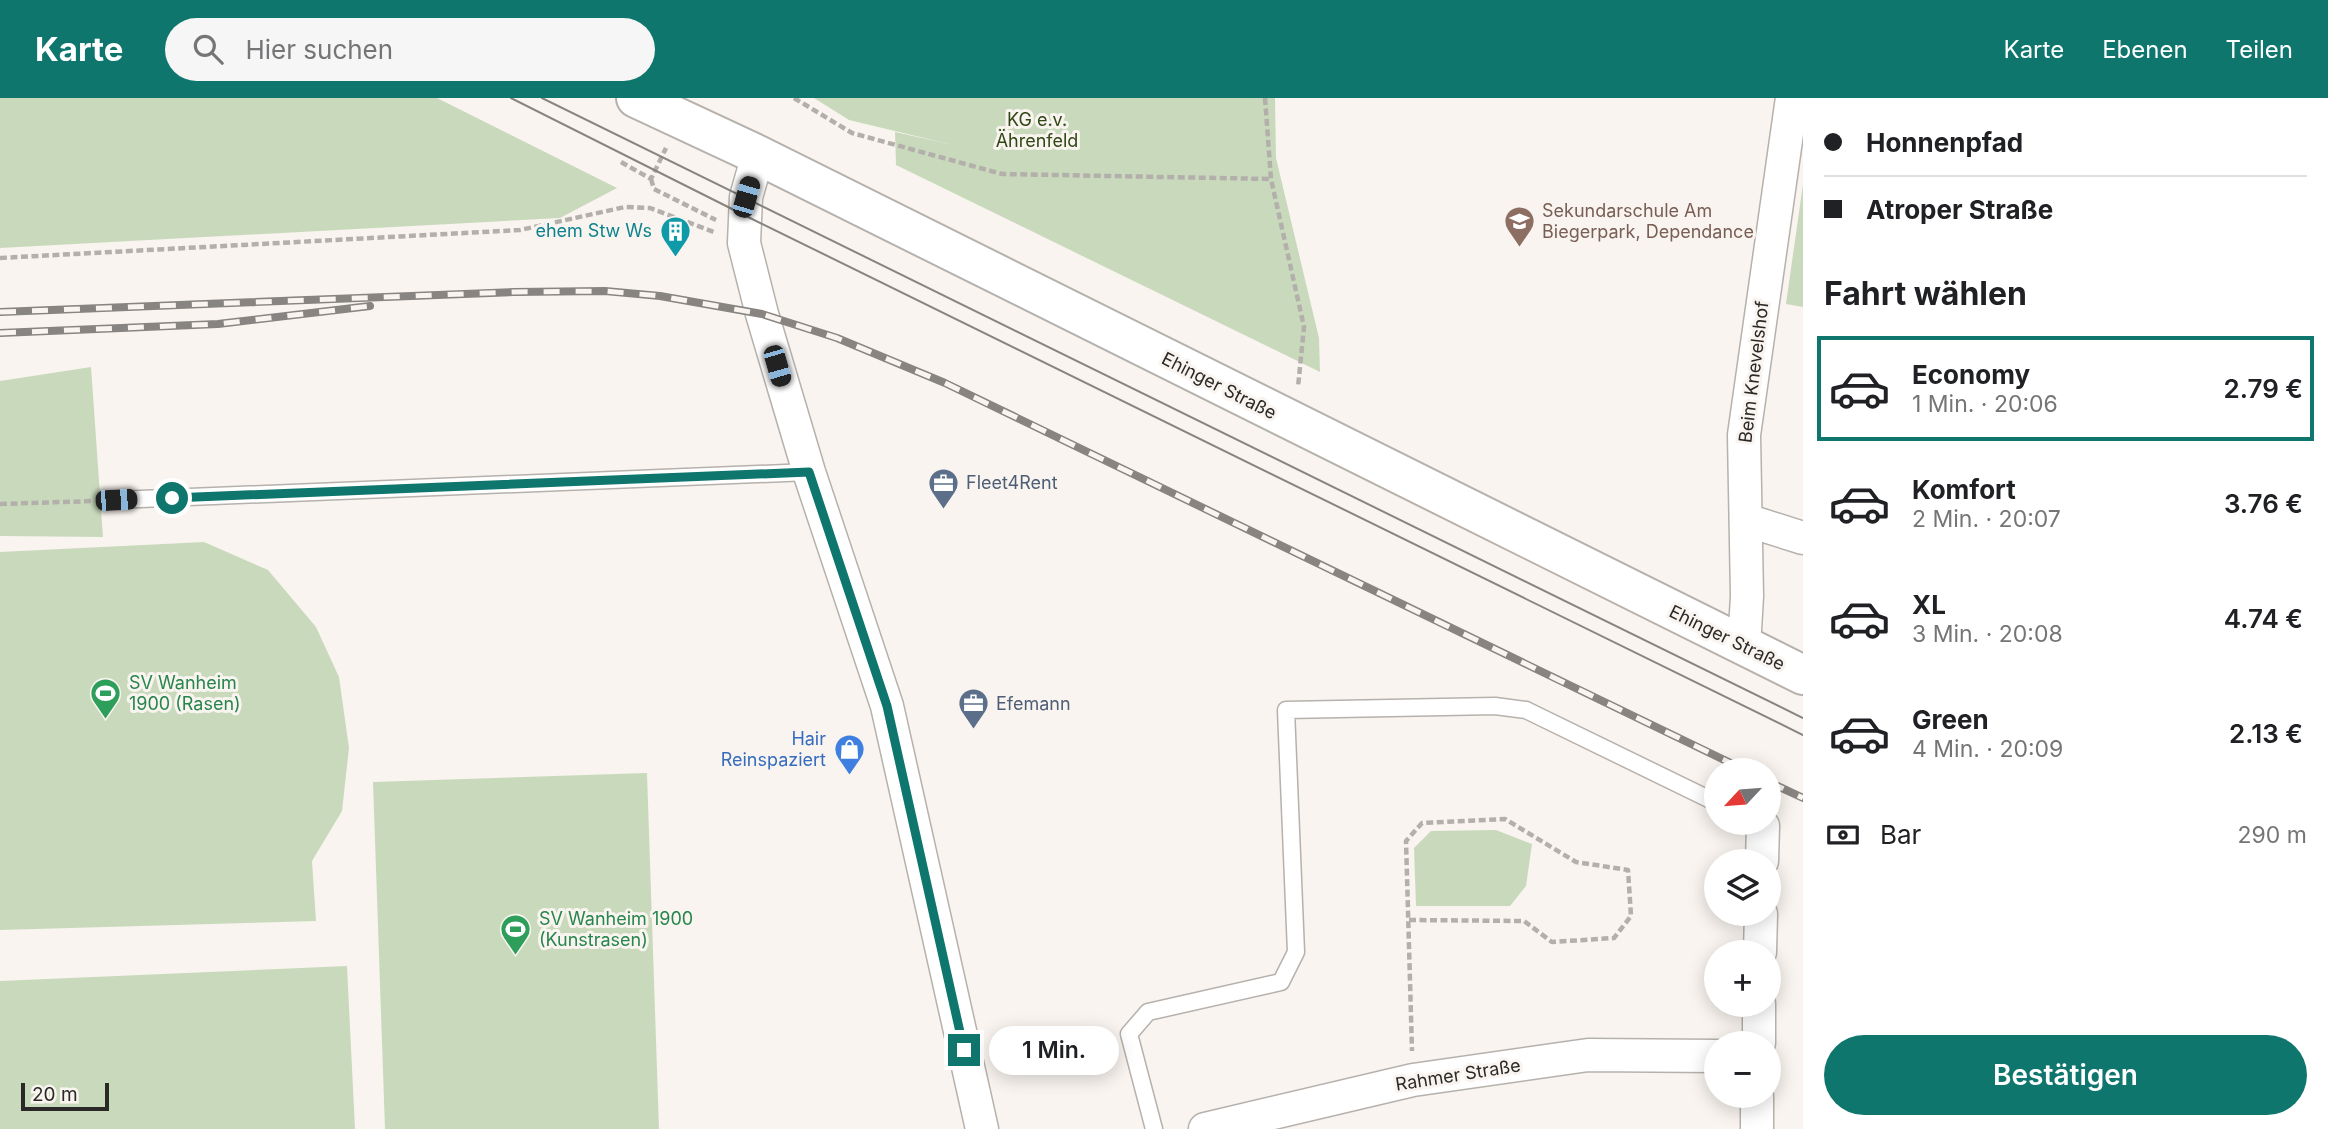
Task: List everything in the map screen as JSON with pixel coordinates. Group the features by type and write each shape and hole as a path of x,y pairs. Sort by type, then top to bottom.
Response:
{"street":[{"name":"Ehinger Straße","path":"636,98 758,155 1803,675"},
{"name":"Beim Knevelshof","path":"1744,647 1747,596 1744,435 1792,98"},
{"path":"758,155 746,197 744,239 762,314 809,472 887,706 982,1129"},
{"path":"1746,520 1803,538"},
{"name":"Rahmer Straße","path":"1205,1129 1413,1080 1588,1055 1704,1056"},
{"path":"1757,1129 1758,1108"}],"lane":[{"path":"116,500 809,472"},
{"path":"1154,1129 1129,1034 1148,1012 1281,982 1296,952 1286,710 1495,706 1526,710 1704,797"}],"path":[{"path":"794,98 852,133 1003,174 1271,179"},
{"path":"1265,98 1271,179 1304,327 1298,388 1268,411"},
{"path":"651,179 654,189 744,239"},
{"path":"0,258 520,230 625,207 650,208 744,239"},
{"path":"0,505 116,500"},
{"path":"1409,920 1524,921 1552,942 1614,939 1631,916 1628,870 1576,862 1505,819 1422,823 1406,841 1413,1080"}],"green space":[{"path":"0,98 437,98 617,188 560,218 0,248"},
{"name":"KG e.v. Ährenfeld","path":"814,98 1275,98 1276,158 1319,338 1320,372 896,165 895,132 949,144 849,120"},
{"path":"1803,184 1803,307 1786,304"},
{"path":"91,367 103,537 0,536 0,381"},
{"path":"204,542 268,570 316,627 339,677 349,748 342,811 312,861 316,921 0,930 0,552"},
{"name":"SV Wanheim 1900 (Kunstrasen)","path":"647,773 659,1129 385,1129 373,782"},
{"path":"1496,830 1532,844 1526,886 1510,906 1416,906 1414,848 1431,831"},
{"path":"347,966 355,1129 0,1129 0,981"}],"tram line":[{"path":"511,98 1803,735"},
{"path":"542,98 1803,718"}],"railway":[{"path":"0,312 514,292 605,291 660,296 762,314 837,338 945,383 1720,758"},
{"path":"0,333 218,324 370,306"},
{"path":"1782,788 1803,798"}],"place":[{"name":"Sekundarschule Am Biegerpark, Dependance","path":"1519,248"},
{"name":"ehem Stw Ws","path":"675,258"},
{"name":"Fleet4Rent","path":"943,510"},
{"name":"SV Wanheim 1900 (Rasen)","path":"106,720"},
{"name":"Efemann","path":"973,731"},
{"name":"Hair Reinspaziert","path":"849,776"},
{"name":"SV Wanheim 1900 (Kunstrasen)","path":"516,956"}],"route":[{"path":"172,498 809,472 887,706 964,1050"}]}
